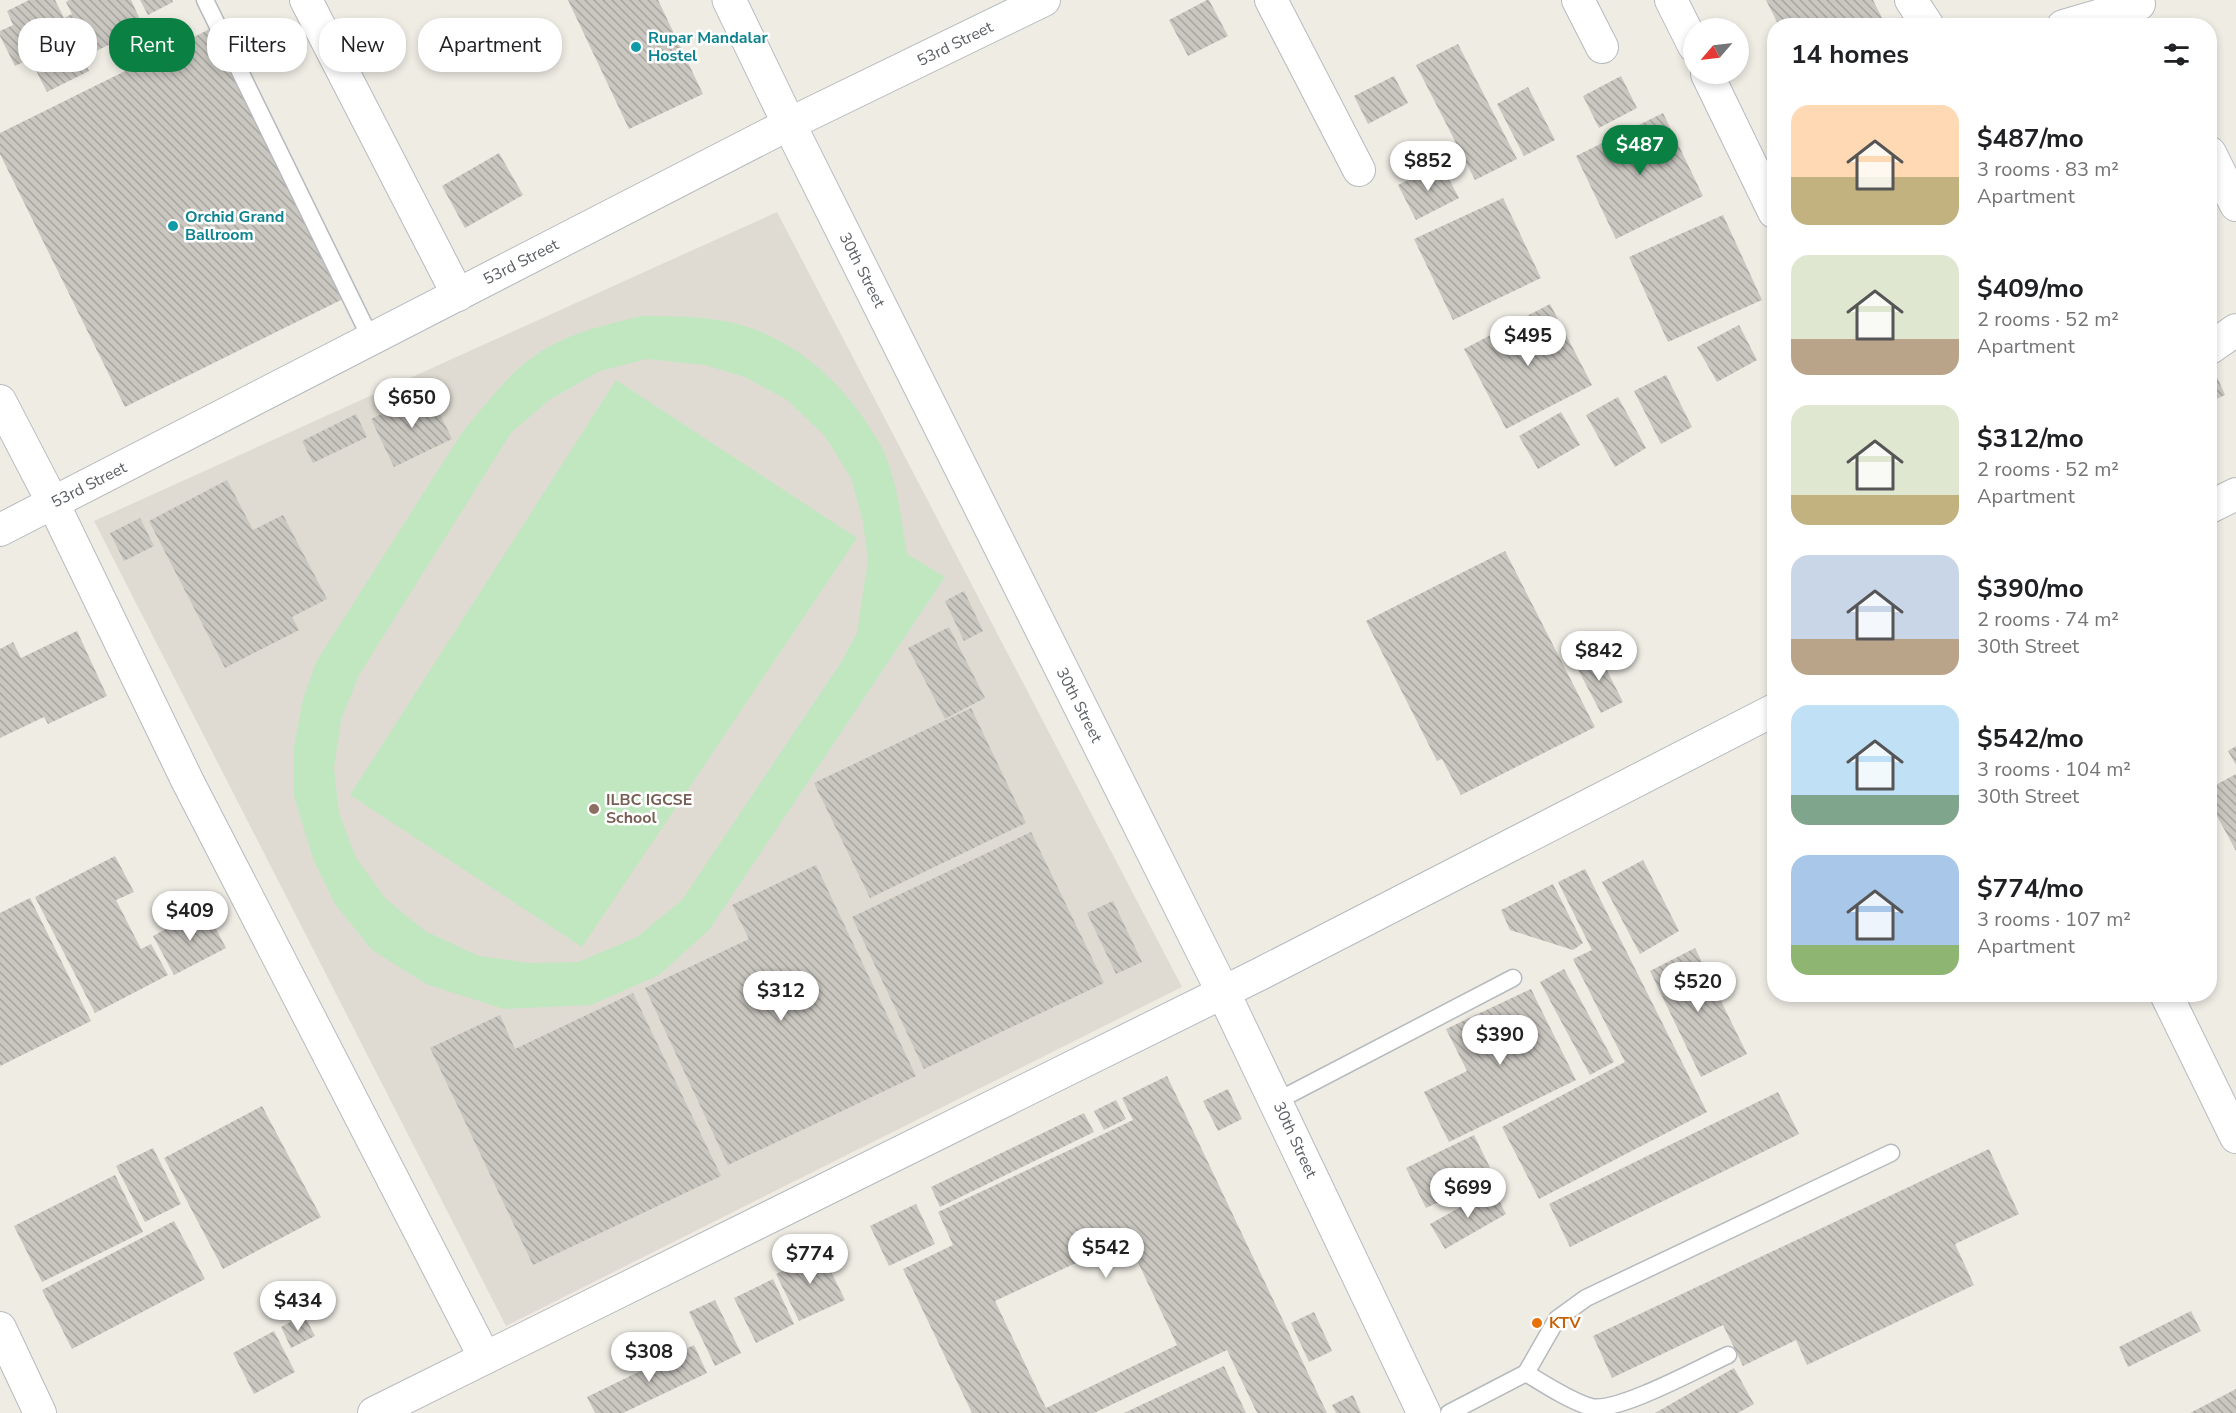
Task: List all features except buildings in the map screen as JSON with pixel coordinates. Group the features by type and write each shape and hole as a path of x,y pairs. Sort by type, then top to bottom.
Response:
{"main road":[{"name":"30th Street","path":"729,0 1223,992 1424,1413"}],"street":[{"path":"306,0 458,295"},
{"name":"53rd Street","path":"0,530 789,124 1044,0"},
{"path":"1271,0 1359,170"},
{"path":"1578,0 1602,47"},
{"path":"1671,0 1683,24"},
{"path":"1911,0 1923,18"},
{"path":"2104,18 2145,10"},
{"path":"1712,84 1767,198"},
{"path":"2217,167 2236,205"},
{"path":"2217,343 2236,330"},
{"path":"0,400 53,503 188,782 485,1358"},
{"path":"2217,504 2236,494"},
{"path":"374,1413 1223,992 1767,714"},
{"path":"2170,1002 2236,1137"},
{"path":"0,1328 40,1413"}],"lane":[{"path":"205,0 371,339"},
{"path":"1276,1101 1513,978"},
{"path":"1449,1413 1526,1373 1557,1319 1586,1298 1891,1153"},
{"path":"1526,1373 1593,1408 1638,1397 1728,1354"}],"shaded area":[{"path":"777,212 1182,987 506,1326 94,521"}],"green space":[{"path":"642,316 704,318 741,325 780,341 815,365 831,379 858,411 883,449 896,489 907,554 945,577 709,930 659,975 591,1005 504,1009 426,984 372,950 335,904 313,859 294,796 294,746 303,699 316,662 461,434 500,388 521,366 556,343 592,329","holes":["647,359 705,365 745,377 787,400 824,435 851,478 863,522 868,560 857,633 842,661 682,900 637,937 578,962 529,963 479,956 425,931 386,899 356,858 339,813 334,768 341,720 359,675 511,433 549,400 600,371"]},
{"path":"616,380 857,538 582,947 350,795"}],"place":[{"name":"Rupar Mandalar Hostel","path":"636,47"},
{"name":"Orchid Grand Ballroom","path":"173,226"},
{"name":"ILBC IGCSE School","path":"594,809"},
{"name":"KTV","path":"1537,1323"}]}
